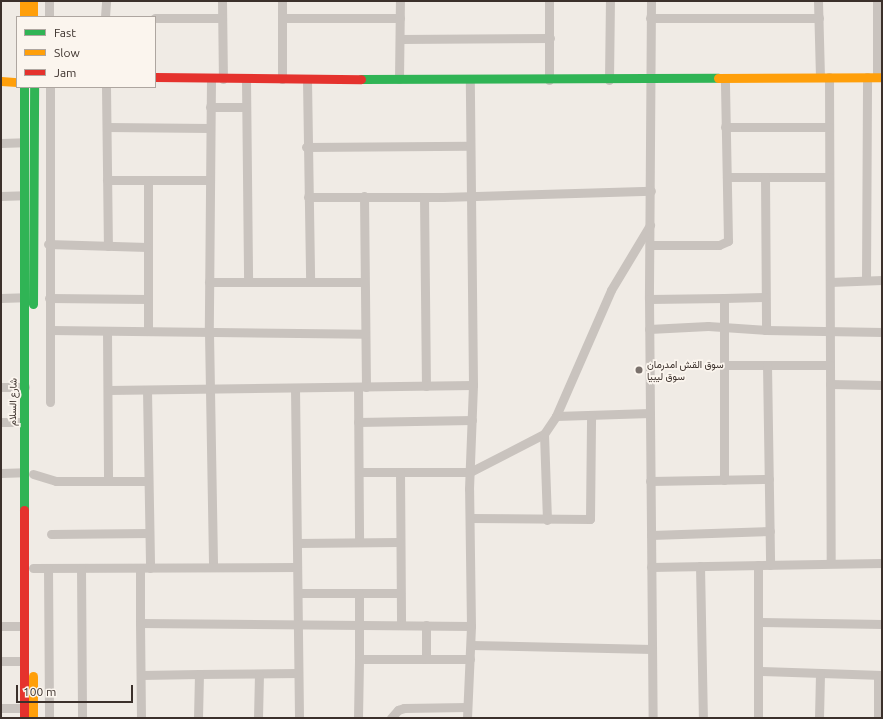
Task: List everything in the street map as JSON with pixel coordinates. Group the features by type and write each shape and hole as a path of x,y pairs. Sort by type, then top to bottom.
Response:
{"main road":[{"path":"24,1 24,16"},
{"path":"33,1 33,16"},
{"path":"156,77 246,80 609,80 879,77"},
{"path":"1,81 16,82"},
{"name":"شارع السلام","path":"24,88 24,422 28,473 32,568 33,718"},
{"name":"شارع السلام","path":"24,718 24,626 34,88"}],"street":[{"path":"49,1 49,16"},
{"path":"105,16 106,1"},
{"path":"222,1 223,79"},
{"path":"282,1 282,79"},
{"path":"399,79 400,1"},
{"path":"549,1 549,80"},
{"path":"609,80 610,1"},
{"path":"651,1 649,330 653,718"},
{"path":"818,1 829,127 831,564"},
{"path":"877,1 879,77"},
{"path":"156,18 222,18"},
{"path":"283,18 400,18"},
{"path":"650,18 819,18"},
{"path":"400,39 550,38"},
{"path":"866,280 867,77"},
{"path":"650,245 727,242 725,78"},
{"path":"210,79 209,333 213,567"},
{"path":"246,80 248,282"},
{"path":"307,80 306,147 310,281"},
{"path":"467,718 471,644 470,472 473,385 469,146 470,80"},
{"path":"50,88 48,244 50,402"},
{"path":"106,88 108,246"},
{"path":"210,107 246,107"},
{"path":"106,127 210,128"},
{"path":"725,127 829,127"},
{"path":"1,143 24,142"},
{"path":"306,147 469,146"},
{"path":"727,177 829,177"},
{"path":"765,177 766,330"},
{"path":"107,180 210,180"},
{"path":"148,180 148,331"},
{"path":"308,197 424,197 651,190"},
{"path":"1,196 24,196"},
{"path":"359,541 358,422 362,387 365,334 364,196"},
{"path":"424,197 426,386"},
{"path":"359,472 470,472 544,434 556,416 597,318 650,224"},
{"path":"48,244 147,247"},
{"path":"830,282 882,280"},
{"path":"209,282 364,282"},
{"path":"1,298 24,297"},
{"path":"649,299 765,297"},
{"path":"49,298 148,299"},
{"path":"724,298 724,480"},
{"path":"649,330 723,326 766,330 882,332"},
{"path":"50,330 365,334"},
{"path":"107,331 108,481"},
{"path":"724,365 830,365"},
{"path":"767,365 770,565"},
{"path":"830,384 882,385"},
{"path":"108,390 473,385"},
{"path":"1,387 25,387"},
{"path":"295,388 299,718"},
{"path":"147,390 150,568"},
{"path":"556,416 650,413"},
{"path":"470,518 547,520 588,519 591,517 591,415"},
{"path":"358,422 472,420"},
{"path":"1,422 24,422"},
{"path":"544,434 547,520"},
{"path":"400,472 399,542 401,625"},
{"path":"1,473 28,473 56,481 148,481"},
{"path":"650,481 769,479"},
{"path":"651,535 770,532"},
{"path":"51,534 149,533"},
{"path":"297,543 359,541 399,542"},
{"path":"651,567 882,563"},
{"path":"758,565 758,718"},
{"path":"700,566 703,718"},
{"path":"32,568 297,567"},
{"path":"48,568 48,718"},
{"path":"81,568 82,718"},
{"path":"140,568 141,718"},
{"path":"298,593 400,593"},
{"path":"358,718 359,593"},
{"path":"758,622 882,624"},
{"path":"140,623 471,626"},
{"path":"426,625 426,659"},
{"path":"1,626 24,626"},
{"path":"471,644 652,649"},
{"path":"359,659 470,659"},
{"path":"1,661 24,661"},
{"path":"758,671 880,675 878,718"},
{"path":"141,675 298,673"},
{"path":"819,718 820,673"},
{"path":"198,718 199,674"},
{"path":"258,674 258,718"},
{"path":"390,718 398,710 404,708 467,707"},
{"path":"1,708 24,708"}],"traffic: fast":[{"path":"361,79 718,78"},
{"path":"24,88 24,510"},
{"path":"33,304 34,88"}],"traffic: slow":[{"path":"24,1 24,16"},
{"path":"33,1 33,16"},
{"path":"718,78 882,77"},
{"path":"1,81 16,82"},
{"path":"33,676 33,718"}],"traffic: jam":[{"path":"156,77 361,79"},
{"path":"24,510 24,718"}],"place":[{"name":"سوق القش امدرمان سوق ليبيا","path":"639,370"}]}
